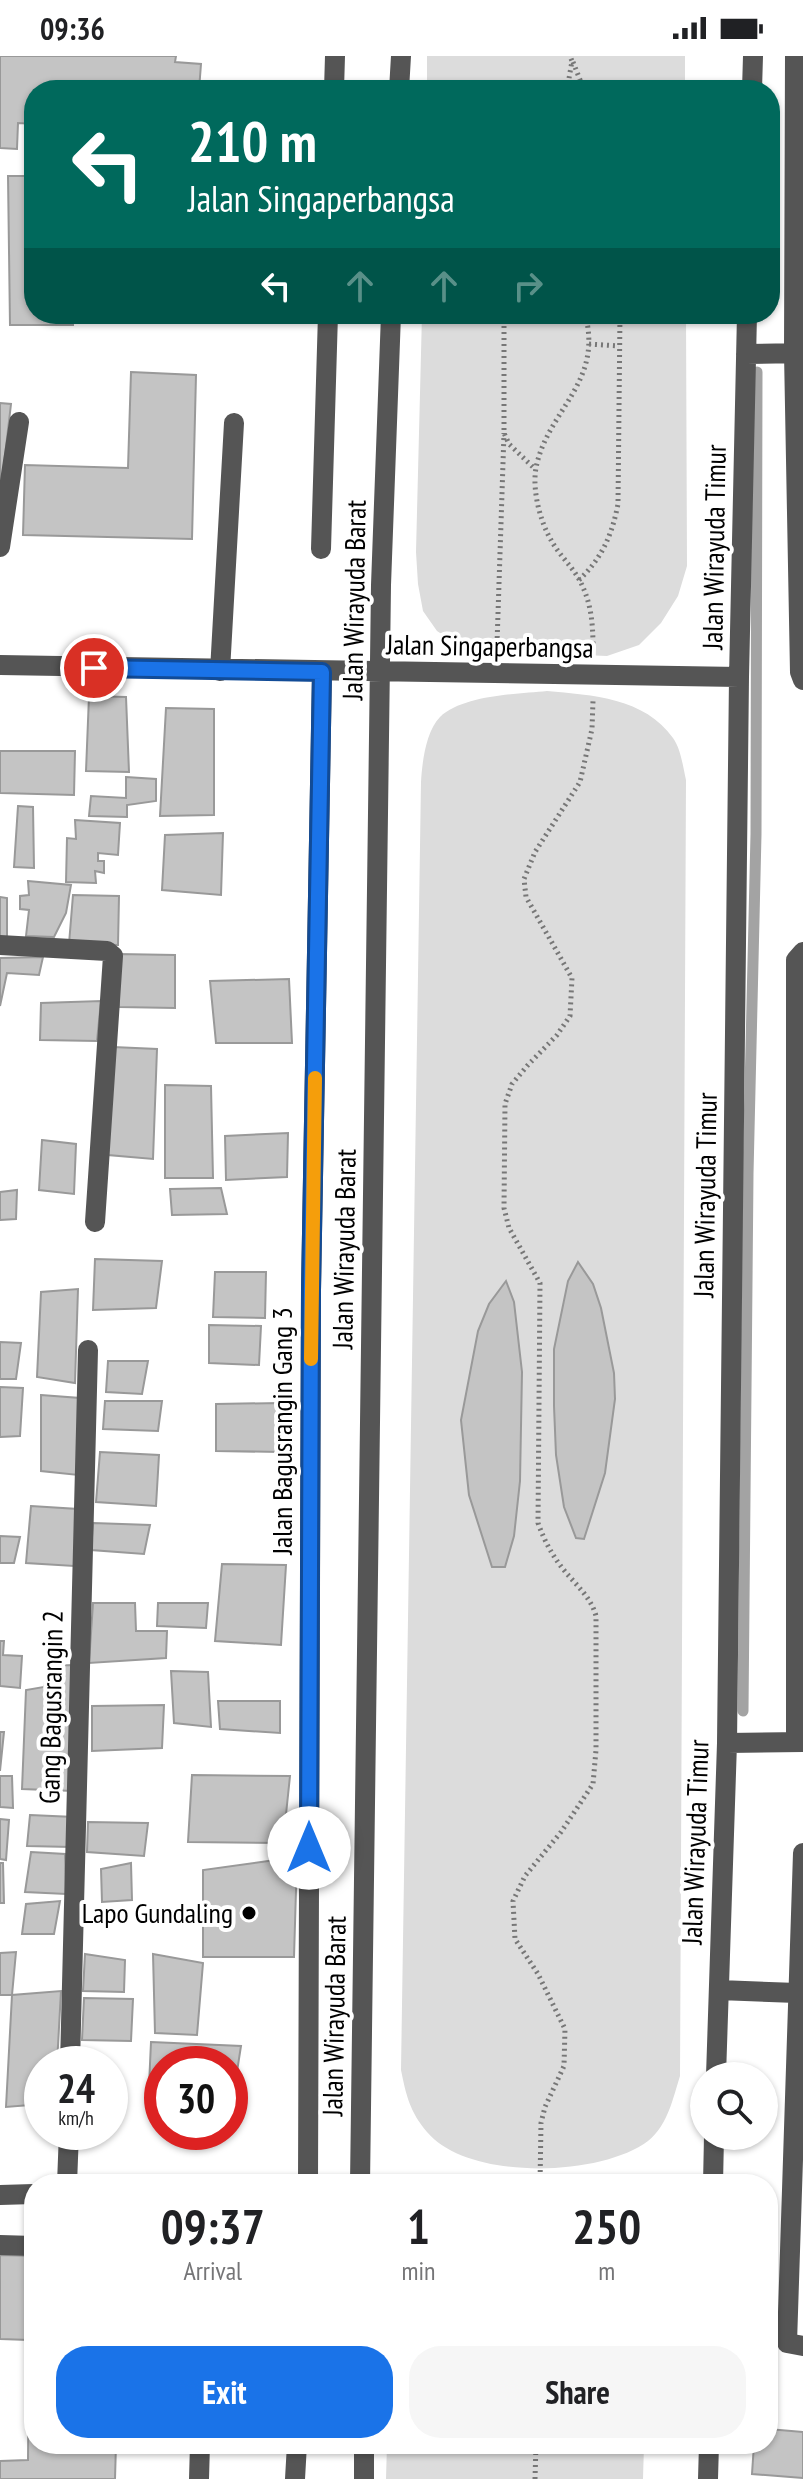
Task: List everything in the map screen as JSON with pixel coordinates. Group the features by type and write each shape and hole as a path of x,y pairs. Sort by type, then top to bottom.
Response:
{"street":[{"path":"334,80 335,56"},
{"path":"400,80 401,56"},
{"path":"752,80 753,56"},
{"path":"795,56 800,672 803,680"},
{"path":"321,549 328,324"},
{"name":"Jalan Wirayuda Barat","path":"360,2174 379,672 391,324"},
{"name":"Jalan Wirayuda Timur","path":"716,2062 727,1743 739,677 747,324"},
{"path":"746,354 798,353"},
{"path":"0,547 19,422"},
{"path":"220,671 234,423"},
{"name":"Jalan Singaperbangsa","path":"0,665 220,671 739,677"},
{"name":"Jalan Bagusrangin Gang 3","path":"308,2174 311,1290 322,672"},
{"path":"0,945 107,951 113,956 95,1222"},
{"path":"727,1743 799,1742 796,960 803,952"},
{"name":"Gang Bagusrangin 2","path":"70,2046 88,1350"},
{"path":"786,2344 803,1853"},
{"path":"719,1990 797,1993"},
{"path":"67,2174 68,2150"},
{"path":"713,2174 714,2150"},
{"path":"0,2195 24,2194"},
{"path":"0,2245 24,2246"},
{"path":"199,2479 200,2454"},
{"path":"295,2479 296,2454"},
{"path":"364,2454 364,2479"},
{"path":"708,2479 709,2454"}],"path":[{"path":"568,80 571,58"},
{"path":"571,58 580,80"},
{"path":"496,675 504,433 504,324"},
{"path":"540,2174 541,2123 564,2066 565,2029 538,1974 515,1939 513,1901 525,1876 561,1832 593,1784 596,1616 592,1603 546,1545 538,1523 540,1283 509,1228 504,1208 505,1104 512,1084 557,1035 570,1016 572,978 526,897 524,879 535,852 580,782 592,729 593,618 579,580 551,541 544,524 537,496 536,469 589,357 588,324"},
{"path":"579,580 602,553 618,504 620,324"},
{"path":"589,344 619,346"},
{"path":"504,433 509,444 536,469"},
{"path":"535,2479 536,2454"}],"shaded area":[{"path":"427,56 685,56 685,80 427,80"},
{"path":"422,324 686,324 687,566 678,596 661,623 639,645 607,656 466,650 437,631 423,611 416,552"},
{"path":"547,691 599,697 648,714 676,742 686,780 680,2076 665,2119 648,2141 599,2162 535,2168 502,2166 472,2159 446,2148 427,2132 416,2117 401,2070 422,766 431,730 440,717 450,710 491,697"},
{"path":"387,2454 644,2454 643,2479 386,2479"}],"building":[{"path":"0,56 176,56 175,62 201,64 200,80 24,80 24,123 18,123 17,149 0,148"},
{"path":"8,176 24,176 24,324 73,325 10,325"},
{"path":"131,372 196,375 192,539 23,535 25,465 128,468"},
{"path":"0,403 11,404 0,498"},
{"path":"89,696 126,697 129,772 86,771"},
{"path":"166,708 214,709 214,815 160,816"},
{"path":"0,751 75,751 74,795 0,793"},
{"path":"126,777 156,779 156,801 127,805 127,817 89,816 91,796 126,798"},
{"path":"18,806 33,807 34,868 14,867"},
{"path":"75,820 120,823 118,855 98,853 98,861 104,861 104,873 95,871 96,883 66,882 67,838 76,839"},
{"path":"223,833 221,895 162,890 165,835"},
{"path":"28,881 71,885 66,913 54,937 26,936 29,910 20,909 20,896 29,895"},
{"path":"73,895 119,896 118,945 69,944"},
{"path":"0,897 7,898 7,939 0,938"},
{"path":"118,954 175,955 175,1008 119,1007"},
{"path":"43,957 39,975 7,973 0,1006 0,958"},
{"path":"289,979 292,1043 216,1043 210,981"},
{"path":"101,1001 97,1041 40,1040 41,1003"},
{"path":"113,1047 157,1049 153,1159 108,1155"},
{"path":"165,1085 211,1086 213,1178 165,1178"},
{"path":"288,1133 287,1177 226,1180 225,1136"},
{"path":"42,1140 76,1144 74,1194 39,1190"},
{"path":"221,1188 227,1214 172,1215 170,1189"},
{"path":"17,1190 16,1219 0,1220 0,1192"},
{"path":"95,1259 162,1261 156,1308 93,1310"},
{"path":"578,1262 593,1284 601,1308 614,1373 615,1399 605,1473 584,1539 576,1538 564,1507 556,1455 554,1406 554,1349 568,1281"},
{"path":"215,1272 266,1272 265,1318 213,1317"},
{"path":"506,1281 514,1302 522,1372 520,1481 514,1536 505,1567 492,1567 469,1495 461,1420 478,1331 489,1304"},
{"path":"78,1289 75,1383 37,1377 41,1292"},
{"path":"209,1325 261,1326 259,1365 209,1363"},
{"path":"0,1342 21,1343 16,1379 0,1379"},
{"path":"108,1361 148,1361 142,1394 106,1392"},
{"path":"0,1387 23,1388 20,1436 0,1437"},
{"path":"41,1395 80,1398 78,1475 41,1471"},
{"path":"105,1401 162,1401 158,1431 103,1429"},
{"path":"279,1403 280,1452 216,1451 216,1404"},
{"path":"100,1452 159,1455 156,1506 96,1502"},
{"path":"31,1506 78,1509 74,1566 26,1563"},
{"path":"93,1523 150,1525 144,1554 91,1550"},
{"path":"0,1536 20,1537 14,1563 0,1563"},
{"path":"222,1564 286,1565 281,1645 215,1641"},
{"path":"93,1603 135,1603 136,1631 167,1631 166,1658 89,1663"},
{"path":"158,1603 208,1603 206,1628 157,1626"},
{"path":"0,1641 4,1641 3,1655 22,1656 20,1688 0,1686"},
{"path":"73,1665 73,1791 22,1789 26,1690 44,1687 48,1666"},
{"path":"171,1671 208,1672 211,1727 174,1723"},
{"path":"218,1701 280,1701 280,1733 220,1729"},
{"path":"164,1705 162,1748 92,1751 92,1706"},
{"path":"0,1732 4,1732 0,1771"},
{"path":"192,1775 290,1776 283,1843 188,1842"},
{"path":"0,1776 12,1776 13,1808 0,1807"},
{"path":"30,1815 74,1817 71,1847 27,1846"},
{"path":"0,1819 9,1820 6,1860 0,1859"},
{"path":"88,1822 148,1823 144,1856 87,1852"},
{"path":"31,1852 65,1854 66,1894 25,1892"},
{"name":"Lapo Gundaling","path":"297,1857 294,1957 203,1957 203,1870"},
{"path":"0,1863 3,1863 4,1903 0,1903"},
{"path":"131,1863 132,1900 102,1902 101,1869"},
{"path":"60,1901 54,1934 22,1934 26,1904"},
{"path":"16,1952 12,1995 0,1995 0,1953"},
{"path":"85,1954 125,1960 124,1992 83,1991"},
{"path":"153,1954 203,1963 197,2035 155,2033"},
{"path":"61,1991 58,2046 24,2046 24,2106 6,2107 12,1995"},
{"path":"84,1998 133,1999 131,2041 82,2040"},
{"path":"151,2042 241,2046 151,2046"},
{"path":"0,2255 24,2256 24,2340 0,2339"},
{"path":"778,2430 803,2432 803,2478 752,2474 753,2454 778,2454"},
{"path":"28,2454 116,2454 115,2479 0,2479 0,2461 28,2460"}],"waterway":[{"path":"743,1711 748,1174 756,834 757,372"}],"slow traffic":[{"path":"311,1359 315,1078"}],"place":[{"name":"Lapo Gundaling","path":"249,1913"}],"route":[{"path":"94,668 322,672 311,1290 309,1848"}]}
